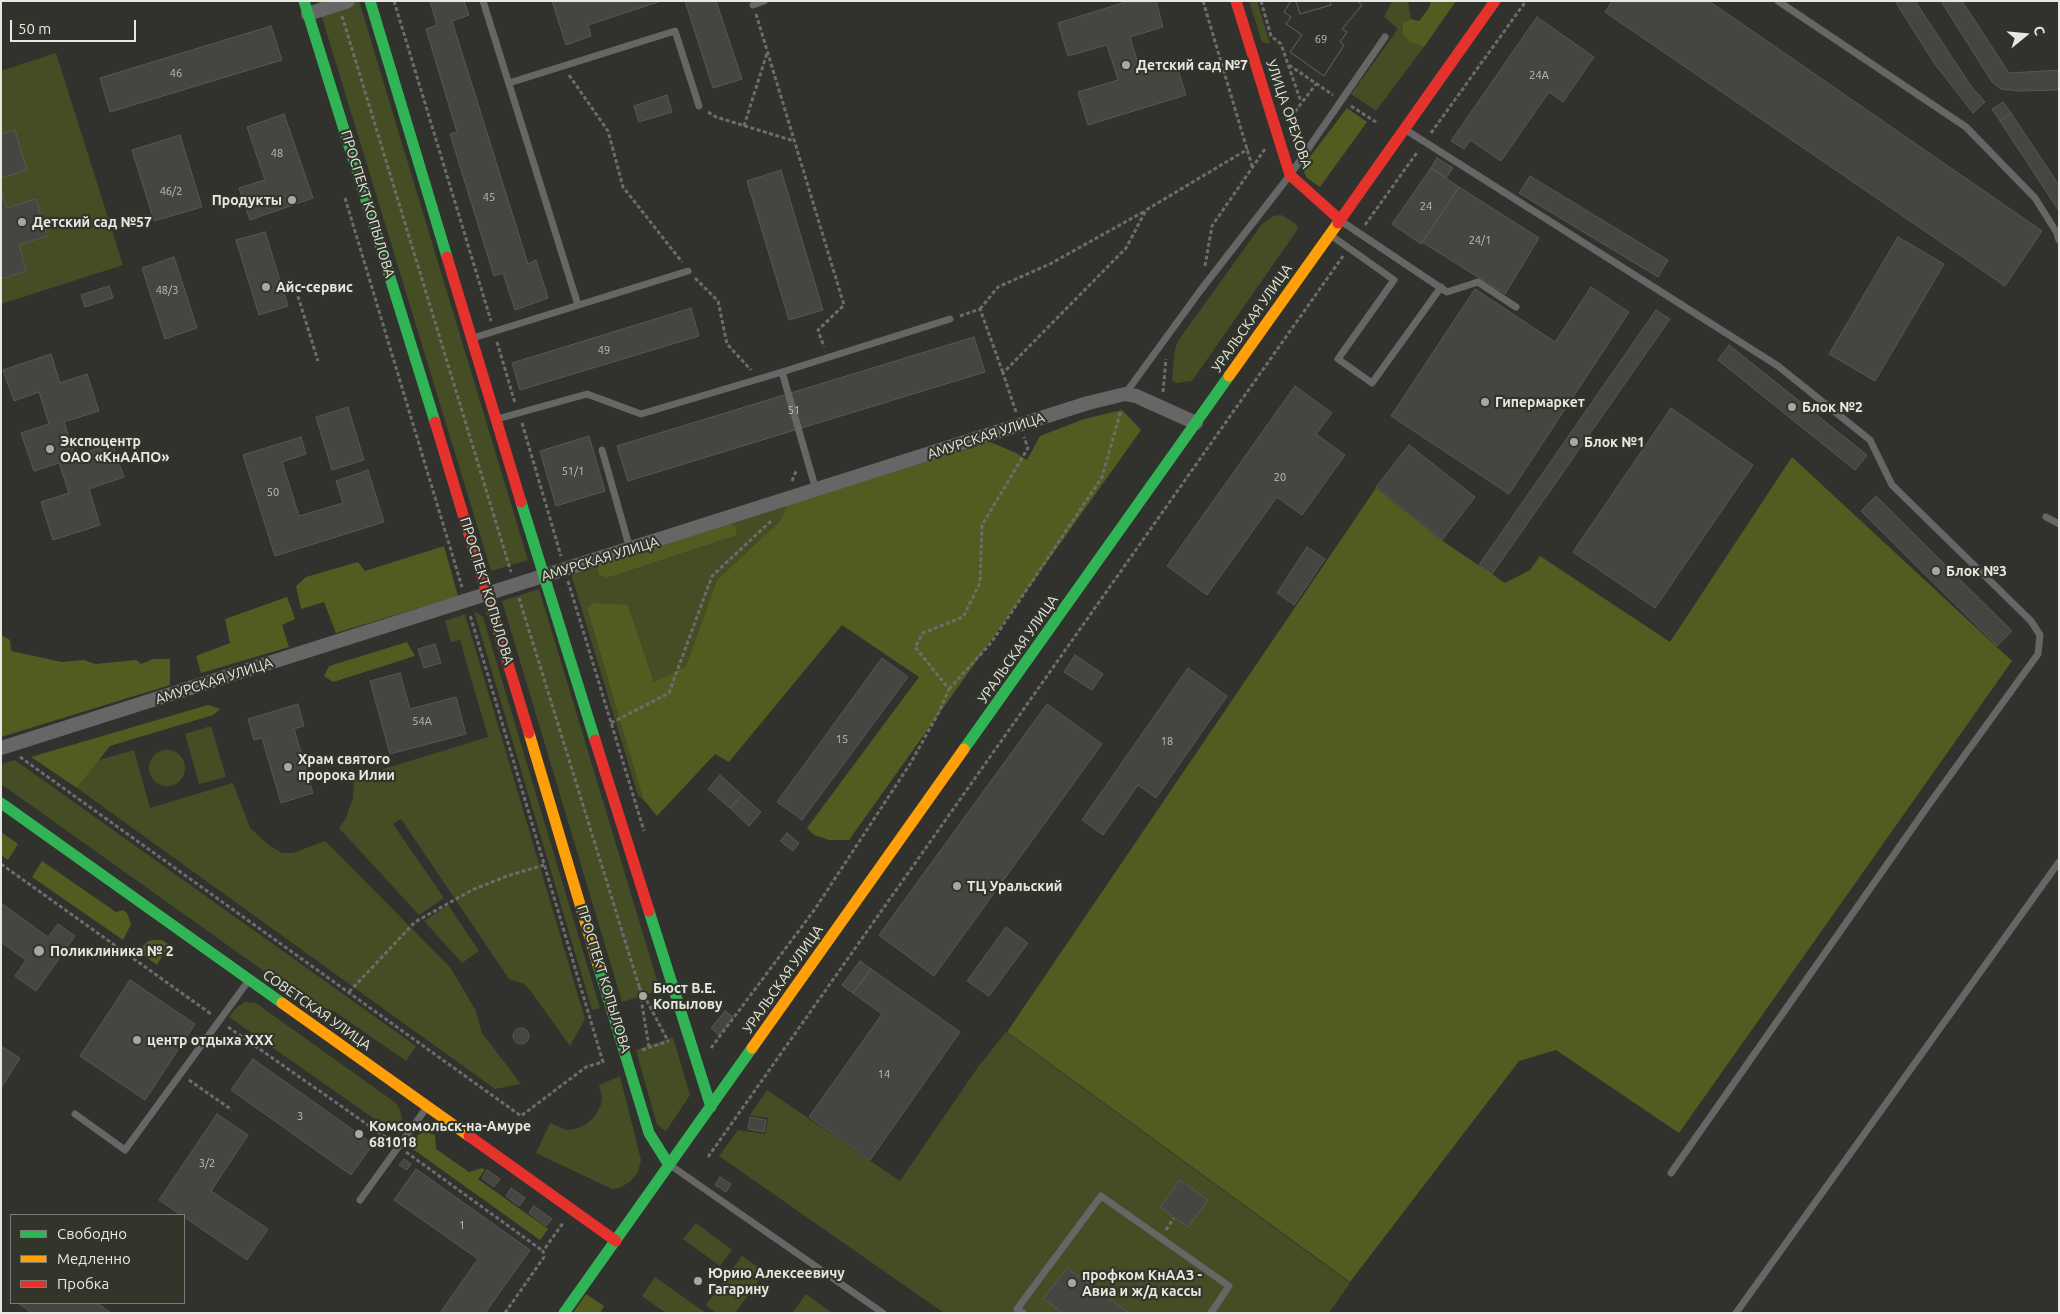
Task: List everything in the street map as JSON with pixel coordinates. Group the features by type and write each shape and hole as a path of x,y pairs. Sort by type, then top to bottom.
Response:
{"street":[{"path":"370,1 543,576 711,1107"},
{"name":"УЛИЦА ОРЕХОВА","path":"1236,1 1290,175 1339,219"},
{"name":"УРАЛЬСКАЯ УЛИЦА","path":"564,1313 1495,1"},
{"name":"ПРОСПЕКТ КОПЫЛОВА","path":"343,3 306,8 488,594 650,1134 670,1165"},
{"path":"1125,394 1136,396 1196,423"},
{"name":"АМУРСКАЯ УЛИЦА","path":"4,748 1020,425 1125,394"},
{"name":"СОВЕТСКАЯ УЛИЦА","path":"1,803 616,1242"}],"lane":[{"path":"483,1 578,305"},
{"path":"753,5 764,1"},
{"path":"1778,1 1966,128 2035,198 2059,240"},
{"path":"509,84 675,31 699,106"},
{"path":"1125,394 1200,291 1290,175 1385,37"},
{"path":"1404,128 1778,366 1870,440 1892,485 2031,621 2040,635 2038,654 1930,803 1671,1173"},
{"path":"1339,219 1447,292 1478,282 1516,307"},
{"path":"1329,234 1394,280 1338,359 1372,383 1441,288"},
{"path":"472,338 688,271"},
{"path":"497,419 587,394 641,414 950,319"},
{"path":"782,372 816,490"},
{"path":"602,450 630,550"},
{"path":"2046,517 2059,524"},
{"path":"1736,1313 2059,862"},
{"path":"75,1114 125,1150 249,980"},
{"path":"360,1200 427,1107"},
{"path":"670,1165 883,1313"},
{"path":"1023,1313 1017,1309 1101,1196 1229,1286 1211,1313"}],"path":[{"path":"394,1 646,838"},
{"path":"1200,291 1212,226 1252,166 1203,1"},
{"path":"1260,1 1271,36 1282,44 1302,103 1316,84"},
{"path":"1359,233 1526,1"},
{"path":"343,3 515,586 640,986 649,1048"},
{"path":"753,5 844,305 818,330 827,358"},
{"path":"744,126 768,53"},
{"path":"563,67 608,131 623,187 688,271 718,302 727,344 759,379"},
{"path":"699,106 716,117 794,141"},
{"path":"950,319 980,309 998,287 1050,264 1146,210 1248,149"},
{"path":"4,748 522,1116 586,1067 603,1062 344,194"},
{"path":"1003,373 1126,248 1146,210"},
{"path":"708,1157 1349,247"},
{"path":"296,290 318,361"},
{"path":"949,689 914,647 923,633 963,617 980,583 982,524 1028,448 980,309"},
{"path":"1162,408 1167,336"},
{"path":"708,1039 711,1049 815,909 910,764 949,689 991,643 1102,477 1125,394"},
{"path":"611,723 669,694 712,576 776,517 805,452"},
{"path":"1,864 544,1251"},
{"path":"349,992 415,922 472,890 544,865"},
{"path":"640,986 668,1041"},
{"path":"640,1050 675,1039"},
{"path":"180,1074 232,1110"},
{"path":"732,1114 734,1121"},
{"path":"504,1313 544,1257 544,1251 564,1222 556,1217"},
{"path":"1166,1232 1174,1218"}],"green space":[{"path":"317,1 359,1 528,560 491,571"},
{"path":"1249,1 1257,1 1270,44 1262,42"},
{"path":"1392,1 1408,1 1411,19 1403,22 1410,41 1424,47 1376,111 1351,94 1398,29 1384,17"},
{"path":"1431,1 1456,1 1424,47 1410,42 1403,34 1403,22 1411,19 1419,21 1429,8"},
{"path":"56,53 123,265 1,304 1,71"},
{"path":"1347,108 1367,122 1320,187 1307,178 1304,172 1306,162"},
{"path":"1281,215 1296,224 1298,229 1192,381 1176,383 1172,380 1175,349 1178,341 1262,224 1273,216"},
{"path":"1122,410 1141,430 849,840 829,840 814,835 807,828 919,677 842,625 729,762 715,754 657,816 643,799 587,608 593,603 628,605 654,682 686,666 717,580 780,521 787,505 990,442 1027,460 1040,436 1084,419"},
{"path":"1792,457 2012,661 1679,1133 1556,1050 1519,1061 1350,1282 1007,1032 1376,488 1441,540 1505,583 1530,570 1540,556 1670,642"},
{"path":"787,505 780,521 717,580 686,666 654,682 628,605 587,608 643,799 638,796 571,574 603,563 597,568 599,575 607,578 735,536 729,523"},
{"path":"729,523 737,528 735,536 607,578 599,575 597,568 603,563"},
{"path":"444,546 458,596 336,633 324,602 301,609 296,586 306,577 358,562 365,571"},
{"path":"539,589 660,990 622,1002 502,601"},
{"path":"287,597 295,619 282,625 289,647 201,673 196,656 230,643 225,619"},
{"path":"474,611 483,617 600,1008 592,1010"},
{"path":"465,614 585,1019 570,1046 530,990 524,984 509,979 401,819 393,824 444,898 419,915 339,828 346,818 353,798 354,778 488,737 460,640 451,642 445,621"},
{"path":"1,635 10,640 11,651 62,662 84,660 95,664 136,660 141,664 153,659 170,659 170,685 1,737"},
{"path":"407,642 415,656 333,682 324,676 329,666"},
{"path":"208,705 220,709 213,715 110,746 77,788 31,757"},
{"path":"211,726 226,777 199,784 185,734"},
{"path":"134,750 150,808 233,783 250,828 270,846 282,853 293,853 325,841 450,967 475,1009 482,1033 521,1084 495,1089 77,788 99,760"},
{"path":"167,750 174,751 180,755 184,761 184,775 180,781 174,785 167,786 160,785 154,781 150,775 149,768 150,761 154,755 160,751"},
{"path":"15,760 416,1046 406,1061 334,1011 306,1001 1,784 1,764"},
{"path":"1,832 18,844 8,860 1,855"},
{"path":"42,861 116,912 123,910 127,913 131,924 123,940 32,877"},
{"path":"448,905 479,951 462,963 424,921"},
{"path":"162,940 169,945 157,965 138,951 148,941"},
{"path":"245,1002 256,1003 396,1103 402,1119 393,1132 229,1017 236,1008"},
{"path":"1006,1032 1350,1283 1329,1313 944,1313 719,1156 738,1130 765,1134 768,1118 750,1115 767,1090 900,1181 978,1067"},
{"path":"673,1037 690,1095 666,1131 657,1125 636,1050"},
{"path":"620,1076 641,1160 638,1172 630,1182 619,1188 612,1189 536,1153 550,1123 566,1130 575,1129 585,1125 594,1117 601,1105 602,1097 599,1085"},
{"path":"425,1132 435,1135 436,1149 469,1172 482,1168 485,1170 478,1179 548,1229 540,1240 410,1147 418,1135"},
{"path":"696,1223 732,1250 720,1266 683,1239"},
{"path":"742,1256 765,1272 735,1313 716,1313 706,1305"},
{"path":"655,1277 706,1313 666,1313 642,1296"},
{"path":"586,1294 604,1306 600,1313 573,1313"},
{"path":"806,1294 832,1313 792,1313"}],"building":[{"path":"430,1 464,1 469,15 452,21 528,264 536,260 548,298 515,310 503,273 494,276 450,134 457,132 426,29 437,25"},
{"path":"552,1 661,1 588,25 591,36 566,45"},
{"path":"685,1 716,1 742,79 713,88"},
{"name":"Детский сад №7","path":"1129,1 1156,1 1163,27 1130,37 1140,70 1175,60 1186,95 1088,125 1078,92 1118,80 1107,45 1068,56 1058,23"},
{"path":"1291,1 1357,1 1362,5 1342,29 1347,32 1340,42 1344,45 1324,76 1290,52 1302,35 1286,24 1291,17 1284,12"},
{"path":"1291,1 1296,1 1300,14 1331,5 1330,1 1357,1 1362,5 1342,29 1347,32 1340,42 1344,45 1324,76 1290,52 1302,35 1286,24 1291,17 1284,12"},
{"path":"1296,1 1330,1 1331,5 1300,14"},
{"path":"1612,1 1709,1 2042,231 2005,286 1605,12"},
{"path":"1895,1 1915,1 1971,86 1985,102 1973,113 1934,63"},
{"path":"1941,1 1962,1 2009,73 2059,70 2059,90 2019,91 2001,89 1992,82"},
{"path":"1537,17 1594,57 1563,102 1549,92 1501,161 1470,140 1464,149 1451,141"},
{"path":"271,26 282,60 110,112 100,78"},
{"path":"667,95 672,112 639,122 634,106"},
{"path":"2003,102 2011,113 2000,121 1992,109"},
{"path":"2011,113 2059,185 2059,211 2000,121"},
{"path":"284,114 313,198 250,220 239,188 265,180 247,127"},
{"path":"15,130 27,170 1,178 1,134"},
{"path":"180,135 202,207 154,221 132,150"},
{"path":"1437,158 1453,168 1446,178 1431,168"},
{"path":"1431,168 1459,187 1421,244 1392,224"},
{"path":"781,170 823,310 789,320 747,181"},
{"path":"1530,176 1668,260 1658,277 1519,193"},
{"path":"1459,187 1539,238 1505,294 1422,242"},
{"name":"Детский сад №57","path":"1,190 7,208 36,199 47,236 19,245 26,271 1,279"},
{"name":"Айс-сервис","path":"265,232 288,306 259,315 236,240"},
{"path":"1898,237 1944,264 1875,381 1829,354"},
{"path":"174,257 197,328 165,339 142,268"},
{"path":"109,286 113,298 85,307 81,295"},
{"name":"Гипермаркет","path":"1591,287 1629,312 1509,494 1391,416 1475,289 1555,342"},
{"path":"691,308 699,336 520,390 512,363"},
{"name":"Блок №1","path":"1656,310 1670,319 1492,574 1479,565"},
{"path":"974,337 985,372 628,481 617,446"},
{"name":"Блок №2","path":"1729,345 1867,455 1855,470 1718,360"},
{"name":"Экспоцентр ОАО «КнААПО»","path":"51,354 60,383 87,374 99,411 64,422 75,456 112,443 124,477 89,489 100,525 53,540 41,502 69,493 59,463 34,471 21,433 49,424 39,392 14,401 3,370"},
{"path":"1295,386 1332,413 1316,434 1345,455 1302,515 1277,497 1207,595 1167,566"},
{"path":"348,407 364,460 332,470 316,417"},
{"path":"1671,408 1753,465 1655,608 1573,552"},
{"path":"589,436 605,491 556,506 540,451"},
{"path":"301,437 306,454 282,462 299,516 343,503 336,481 368,470 384,522 275,556 243,455"},
{"path":"1409,445 1475,497 1442,540 1376,487"},
{"name":"Блок №3","path":"1876,496 2012,631 1997,646 1861,511"},
{"path":"1307,547 1325,559 1294,605 1277,593"},
{"path":"435,644 441,663 424,668 418,649"},
{"path":"1075,655 1103,674 1092,690 1064,672"},
{"path":"882,658 908,677 802,820 777,802"},
{"path":"1188,668 1227,696 1156,798 1138,785 1103,835 1082,820"},
{"path":"400,673 410,709 456,697 466,734 390,754 370,681"},
{"name":"Храм святого пророка Илии","path":"298,704 304,726 294,729 313,793 281,803 262,738 254,740 248,719"},
{"name":"ТЦ Уральский","path":"1047,704 1102,744 934,976 879,935"},
{"path":"720,775 742,795 730,808 708,789"},
{"path":"742,795 761,812 749,826 730,808"},
{"path":"787,833 799,843 793,851 780,841"},
{"name":"Поликлиника № 2","path":"1,903 48,937 58,924 75,936 36,991 15,976 26,960 1,942"},
{"path":"1006,927 1028,943 989,996 967,981"},
{"path":"860,961 871,969 853,993 842,985"},
{"path":"871,969 960,1032 870,1160 809,1117 882,1014 853,993"},
{"name":"центр отдыха ХХХ","path":"130,980 195,1024 145,1100 80,1056"},
{"path":"725,1011 733,1017 719,1035 711,1028"},
{"path":"521,1028 527,1030 529,1036 527,1042 521,1044 515,1042 513,1036 515,1030"},
{"path":"1,1046 20,1058 1,1088"},
{"path":"253,1059 373,1144 351,1175 231,1090"},
{"path":"217,1114 248,1135 211,1191 268,1229 247,1260 185,1218 185,1214 180,1214 159,1200"},
{"path":"750,1117 766,1120 764,1132 748,1129"},
{"path":"404,1159 411,1164 407,1170 399,1165"},
{"path":"416,1169 530,1250 485,1313 440,1313 478,1259 394,1200"},
{"path":"487,1170 500,1179 494,1187 482,1178"},
{"path":"720,1177 731,1184 726,1192 715,1185"},
{"path":"1180,1180 1208,1200 1188,1227 1160,1207"},
{"path":"511,1188 525,1198 519,1206 506,1196"},
{"path":"534,1206 552,1219 546,1226 529,1213"},
{"name":"профком КнААЗ - Авиа и ж/д кассы","path":"1067,1268 1129,1313 1063,1313 1043,1299"},
{"path":"19,1304 98,1304 111,1313 32,1313"}],"traffic: fast":[{"path":"304,1 435,422"},
{"path":"370,1 447,257"},
{"path":"964,749 1229,376"},
{"path":"521,502 595,740"},
{"path":"1,803 282,1003"},
{"path":"649,911 711,1107"},
{"path":"598,965 649,1133 669,1165"},
{"path":"564,1313 752,1048"}],"traffic: slow":[{"path":"1229,376 1338,223"},
{"path":"529,733 598,965"},
{"path":"752,1048 964,749"},
{"path":"282,1003 469,1136"}],"traffic: jam":[{"path":"1236,1 1290,175 1339,219"},
{"path":"1338,223 1495,1"},
{"path":"447,257 521,502"},
{"path":"435,422 529,733"},
{"path":"595,740 649,911"},
{"path":"469,1136 616,1241"}],"place":[{"name":"Детский сад №7","path":"1126,65"},
{"name":"Продукты","path":"292,200"},
{"name":"Детский сад №57","path":"22,222"},
{"name":"Айс-сервис","path":"266,287"},
{"name":"Гипермаркет","path":"1485,402"},
{"name":"Блок №2","path":"1792,407"},
{"name":"Блок №1","path":"1574,442"},
{"name":"Экспоцентр ОАО «КнААПО»","path":"50,449"},
{"name":"Блок №3","path":"1936,571"},
{"name":"Храм святого пророка Илии","path":"288,767"},
{"name":"ТЦ Уральский","path":"957,886"},
{"name":"Поликлиника № 2","path":"39,951"},
{"name":"Бюст В.Е. Копылову","path":"643,996"},
{"name":"центр отдыха ХХХ","path":"137,1040"},
{"name":"Комсомольск-на-Амуре 681018","path":"359,1134"},
{"name":"Юрию Алексеевичу Гагарину","path":"698,1281"},
{"name":"профком КнААЗ - Авиа и ж/д кассы","path":"1072,1283"}]}
